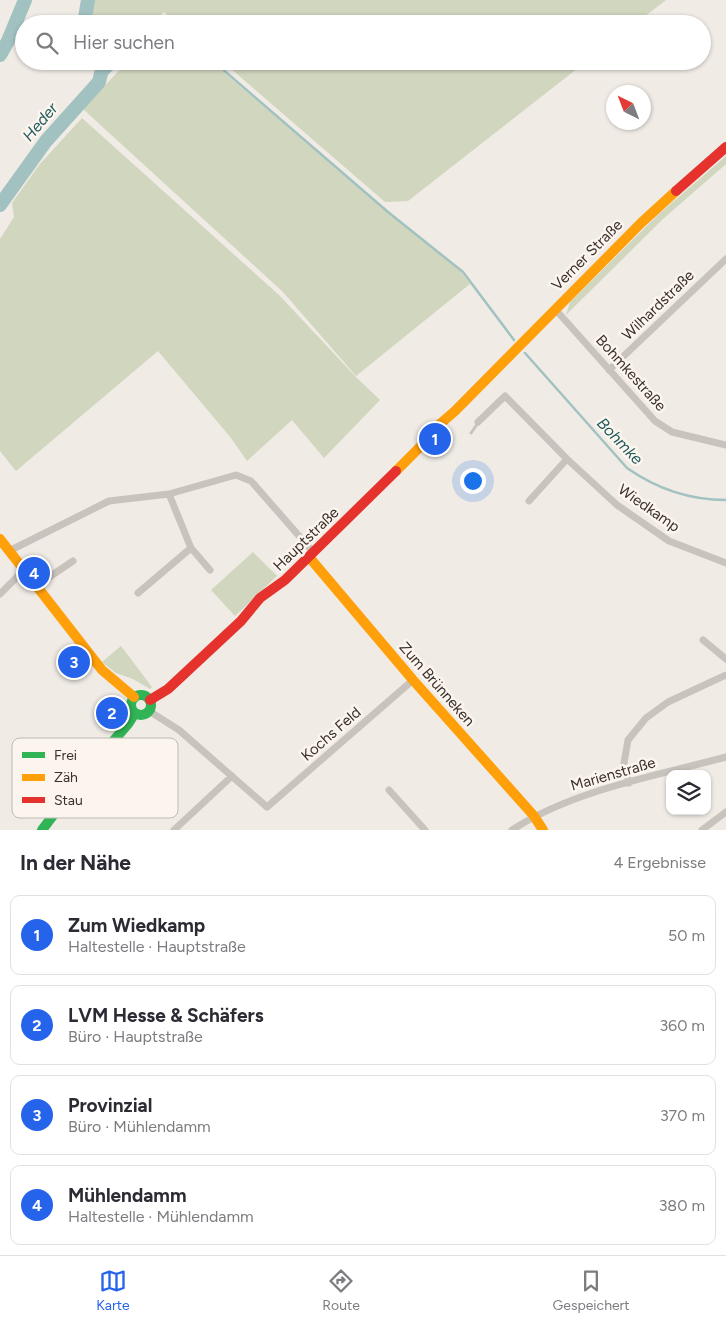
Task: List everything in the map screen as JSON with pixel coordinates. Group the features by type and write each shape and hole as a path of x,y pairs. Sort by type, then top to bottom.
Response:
{"main road":[{"name":"Verner Straße","path":"475,390 641,222 726,147"},
{"name":"Hauptstraße","path":"150,700 168,689 241,621 260,598 285,580 312,555 420,447 433,430 450,417 475,390"},
{"path":"0,539 102,670 134,697"},
{"name":"Zum Brünneken","path":"312,555 413,680 534,816 543,830"},
{"path":"134,697 143,695 150,700 151,706 149,711 142,715 135,714"},
{"path":"134,697 131,706 135,714"},
{"path":"116,738 135,714"},
{"path":"42,830 51,818"}],"street":[{"name":"Wilhardstraße","path":"609,370 726,259"},
{"name":"Bohmkestraße","path":"555,309 655,422 672,432 726,445"},
{"name":"Wiedkamp","path":"478,422 505,396 567,459 617,505 669,541 726,563"},
{"path":"529,501 567,459"},
{"path":"9,550 109,501 169,494 236,475 251,481 312,555"},
{"path":"169,494 191,548 210,570"},
{"path":"138,593 191,548"},
{"path":"36,586 73,561"},
{"path":"0,594 24,570"},
{"path":"703,640 726,659"},
{"path":"629,783 624,763 628,740 646,718 668,702 726,675"},
{"name":"Kochs Feld","path":"232,776 267,808 413,680"},
{"path":"149,711 179,730 232,776 174,830"},
{"name":"Marienstraße","path":"512,830 534,816 561,804 629,783 726,757"},
{"path":"389,790 425,830"},
{"path":"702,830 726,812"}],"lane":[{"path":"471,433 478,422"}],"green space":[{"path":"93,0 666,0 647,15 168,15 164,12 161,15 90,14"},
{"path":"120,70 221,70 462,273 470,284 356,376 283,292 83,109"},
{"path":"232,70 575,70 408,201 385,202"},
{"path":"82,118 279,295 380,400 324,458 292,420 247,461 231,438 158,351 16,471 0,451 0,239 14,217 12,203 39,165"},
{"path":"726,156 726,164 663,219 566,315 570,302 659,214"},
{"path":"253,552 277,576 235,616 211,590"},
{"path":"121,646 152,687 150,689 133,679 116,673 102,662"}],"waterway":[{"name":"Heder","path":"19,15 25,0"},
{"name":"Heder","path":"86,15 88,0"},
{"name":"Heder","path":"0,55 15,24"},
{"name":"Heder","path":"0,205 46,141 99,82 102,70"},
{"path":"99,82 111,70"},
{"path":"223,70 388,212 463,272 514,340"},
{"name":"Bohmke","path":"525,353 627,468 650,482 674,492 700,498 726,500"}],"traffic: fast":[{"path":"141,695 148,698 151,705 148,712 141,715 134,712 131,705 134,698 141,695"},
{"path":"116,738 135,713"},
{"path":"42,830 51,818"}],"traffic: slow":[{"path":"396,471 420,447 433,430 455,411 641,223 676,191"},
{"path":"0,539 102,670 134,697"},
{"path":"309,557 413,680 534,816 543,830"}],"traffic: jam":[{"path":"676,191 726,147"},
{"path":"150,700 168,689 241,621 260,598 285,580 396,471"}],"place":[{"name":"Zum Wiedkamp","path":"435,439"},
{"name":"Mühlendamm","path":"34,573"},
{"name":"Provinzial","path":"74,662"},
{"name":"LVM Hesse & Schäfers","path":"112,713"}]}
